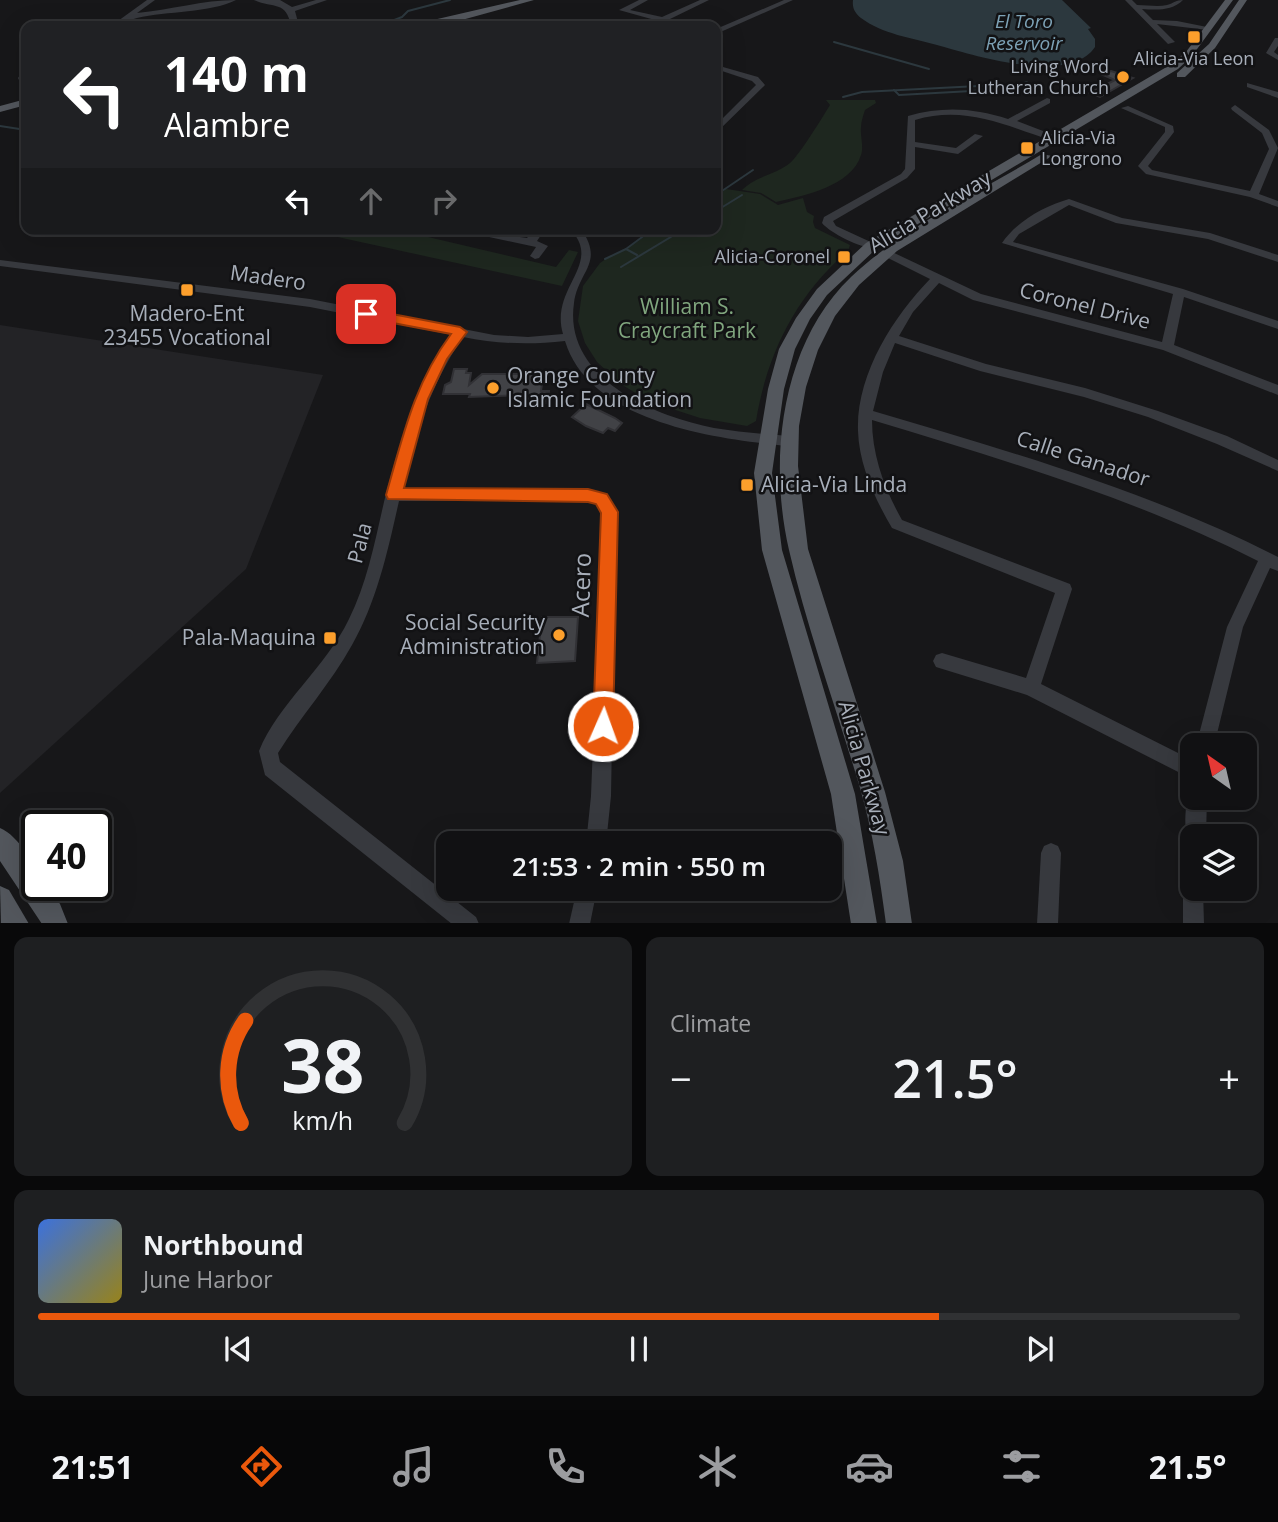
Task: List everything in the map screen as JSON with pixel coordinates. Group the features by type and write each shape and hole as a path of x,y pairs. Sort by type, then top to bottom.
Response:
{"main road":[{"path":"446,21 512,0"},
{"path":"448,21 530,0"},
{"name":"Alicia Parkway","path":"878,250 1053,138 1174,67 1189,54 1229,0"},
{"name":"Alicia Parkway","path":"899,923 890,861 873,792 798,549 778,440 776,389 787,348 803,318 844,268 1188,71 1207,52 1243,0"},
{"path":"1208,28 1222,31"},
{"path":"1089,117 1125,108 1124,103 1143,91 1145,85"},
{"path":"0,109 21,103"},
{"name":"Alicia Parkway","path":"778,440 763,473 772,550 843,794 864,923"},
{"path":"0,840 55,923"},
{"path":"859,892 873,923"},
{"path":"0,899 16,923"}],"street":[{"path":"133,16 133,12 152,0"},
{"path":"124,21 133,16 172,12 233,0"},
{"path":"257,0 282,3 293,9 324,0"},
{"path":"645,0 623,10 666,21"},
{"path":"662,20 706,0"},
{"path":"721,30 790,0"},
{"path":"1128,0 1171,43"},
{"path":"1135,7 1174,7 1180,0"},
{"path":"293,9 294,21"},
{"path":"1150,22 1208,28"},
{"path":"1274,55 1278,40"},
{"path":"721,69 761,83 721,125"},
{"path":"1250,85 1278,95"},
{"path":"1012,121 1047,101"},
{"path":"1125,108 1169,126 1170,132 1143,166 1149,172 1253,195 1278,204"},
{"path":"1235,108 1266,132 1274,149 1253,195"},
{"path":"978,136 958,151 911,144 911,118 919,115 972,112 1012,121 1053,138"},
{"name":"Coronel Drive","path":"911,144 910,169 904,176 828,219 827,223 832,228 977,298 1167,347 1278,390"},
{"path":"1278,259 1210,236 1120,221 1069,202 1057,206 1016,232 1007,243 1179,292 1278,325"},
{"path":"498,235 543,246 535,256"},
{"path":"511,238 519,235"},
{"path":"530,242 535,235"},
{"path":"581,235 588,254 567,305 573,350 593,377 626,401 702,430 778,440"},
{"name":"Madero","path":"0,263 310,303 494,339 528,341 570,337"},
{"path":"937,278 906,311 890,337 866,414 865,434 884,503 897,524 1064,589 1031,688"},
{"path":"1167,347 1179,292"},
{"name":"Pala","path":"460,332 434,371 421,399 377,562 353,628 339,654 281,729 268,751 272,768 469,923"},
{"path":"890,337 984,368 1084,393 1153,414 1222,440 1278,466"},
{"name":"Calle Ganador","path":"866,414 1095,482 1189,520 1273,561"},
{"name":"Acero","path":"394,495 588,495 601,498 610,512 601,796 597,831"},
{"path":"1208,733 1235,627 1273,561"},
{"path":"942,661 1031,688 1180,764"},
{"path":"1046,923 1051,853"},
{"path":"579,923 584,901"},
{"path":"1193,901 1194,923"}],"shaded area":[{"path":"0,325 323,375 246,569 0,793"}],"green space":[{"path":"826,100 875,100 876,103 865,110 861,125 861,155 848,175 825,188 776,202 761,193 742,190 794,159 830,105"},
{"name":"William S. Craycraft Park","path":"726,189 760,194 778,205 803,198 807,212 814,216 815,228 850,245 848,251 813,287 787,327 768,372 756,421 747,426 700,418 648,401 621,384 597,362 585,343 578,321 583,286 600,263 610,256 627,249 647,235 721,235 721,193"},
{"path":"328,235 420,235 556,267 569,250 578,252 562,286"}],"water":[{"name":"El Toro Reservoir","path":"853,0 1062,0 1091,28 1088,29 1095,39 1095,47 1082,59 1064,65 1043,66 996,60 878,28 857,14"}],"building":[{"path":"1111,71 1133,78 1100,97 1090,93 1115,80 1103,75"},
{"name":"Orange County Islamic Foundation","path":"454,369 467,369 466,373 471,373 469,385 482,374 535,374 534,384 542,384 541,391 549,391 547,403 519,403 520,395 469,397 470,394 443,394 445,385 451,382"},
{"path":"586,404 622,423 615,431 608,428 603,433 586,426 572,417"},
{"name":"Social Security Administration","path":"542,617 578,617 575,661 537,663"}],"waterway":[{"path":"392,21 408,11 450,0"},
{"path":"834,42 929,69"},
{"path":"894,90 899,95 1008,89 1027,82"},
{"path":"894,90 998,85"},
{"path":"843,97 862,92 894,90"},
{"path":"0,126 21,129"},
{"path":"721,192 753,170"},
{"path":"721,208 742,195"},
{"path":"626,249 645,235"},
{"path":"621,267 674,235"},
{"path":"605,259 626,249"},
{"path":"626,249 637,255"}],"place":[{"name":"Alicia-Via Leon","path":"1194,37"},
{"name":"Living Word Lutheran Church","path":"1123,77"},
{"name":"Alicia-Via Longrono","path":"1027,148"},
{"name":"Alicia-Coronel","path":"844,257"},
{"name":"Madero-Ent 23455 Vocational","path":"187,290"},
{"name":"Orange County Islamic Foundation","path":"493,388"},
{"name":"Alicia-Via Linda","path":"747,485"},
{"name":"Social Security Administration","path":"559,635"},
{"name":"Pala-Maquina","path":"330,638"}],"route":[{"path":"366,314 460,332 441,358 421,399 394,495 588,495 601,498 610,512 603,726"}]}
